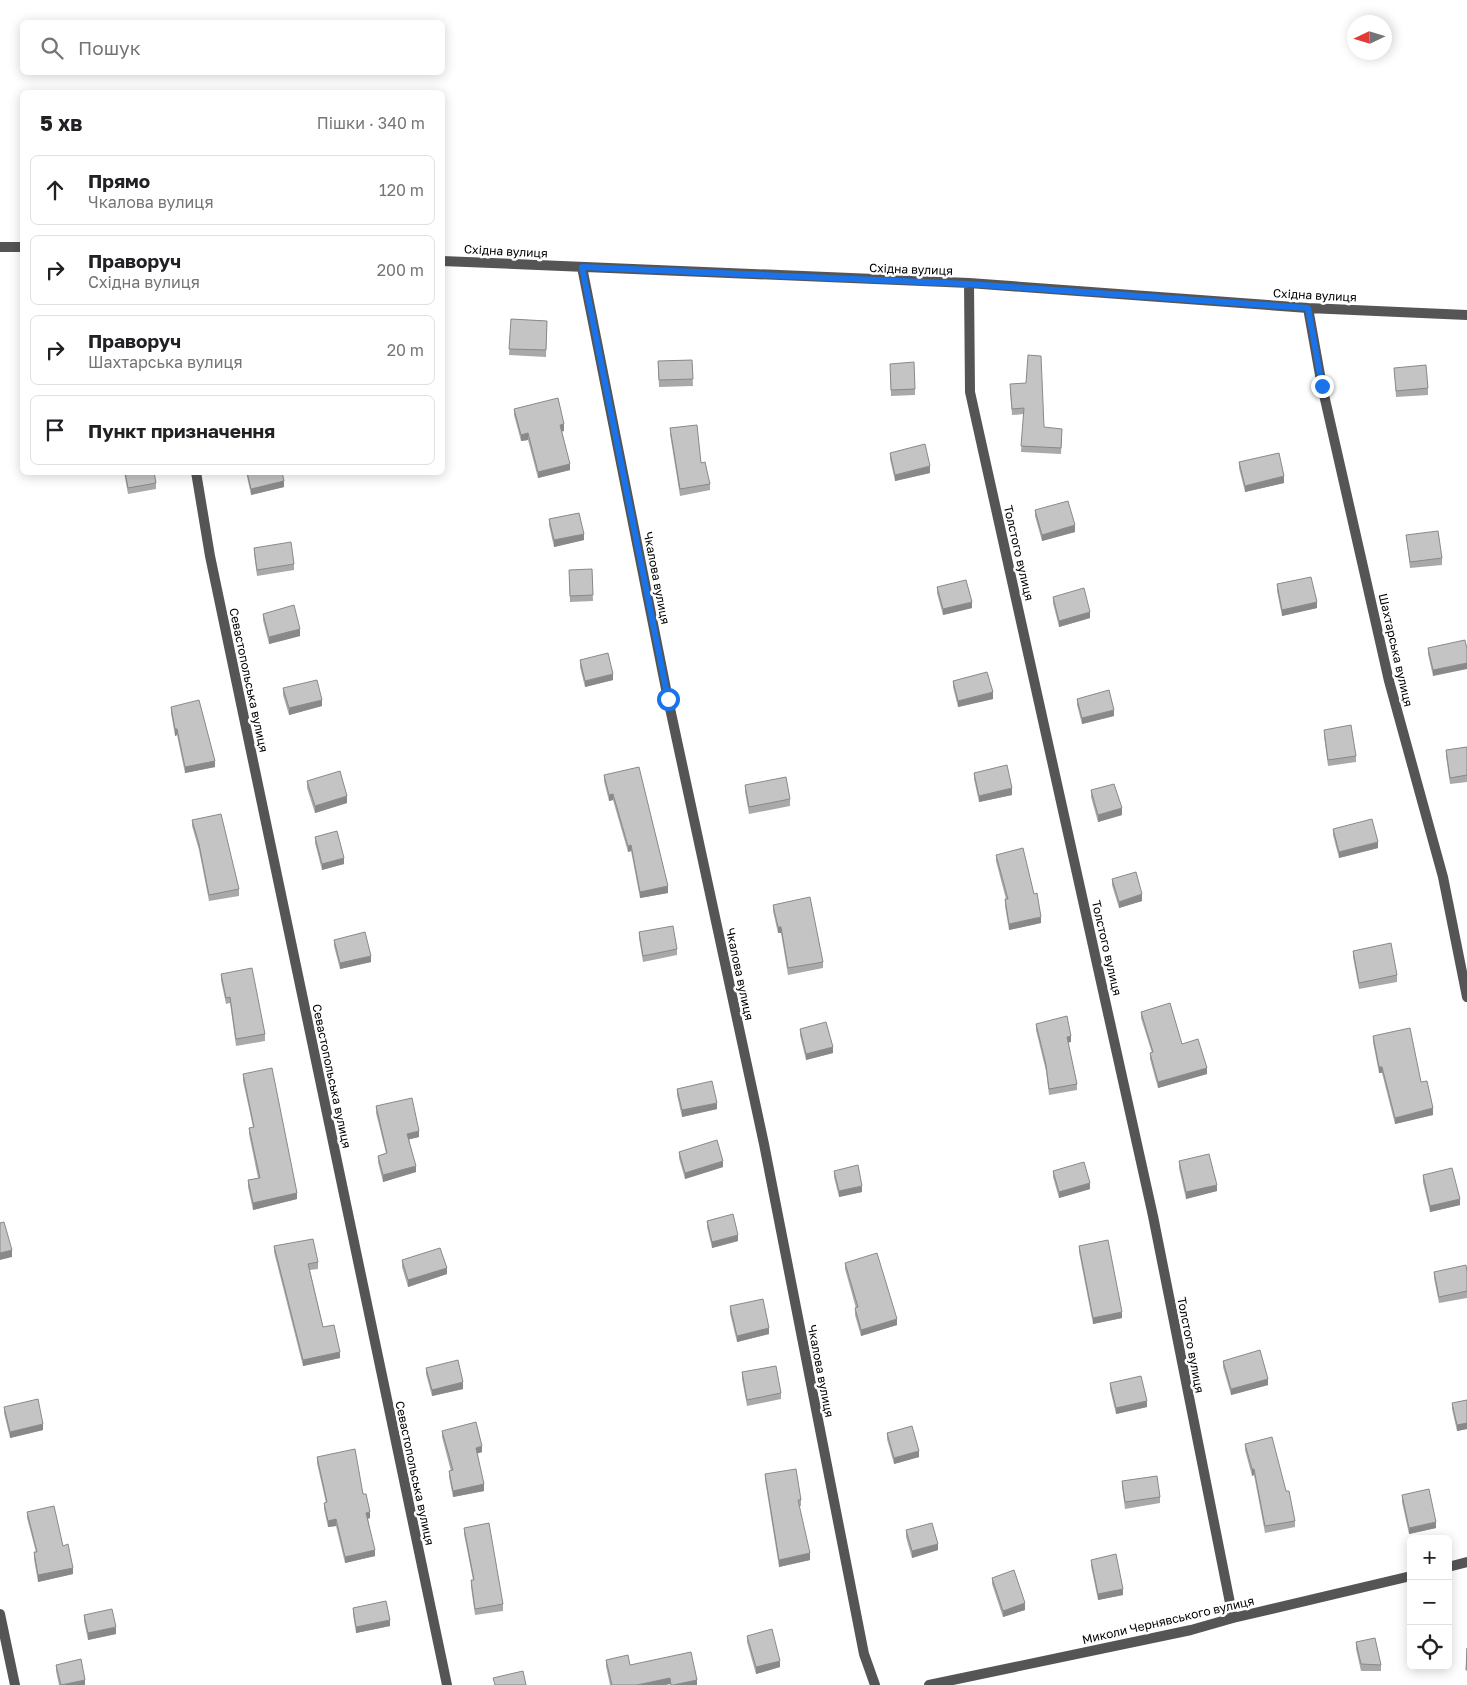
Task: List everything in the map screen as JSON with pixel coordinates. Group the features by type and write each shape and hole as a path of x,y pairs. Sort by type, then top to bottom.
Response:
{"street":[{"path":"0,247 20,247"},
{"name":"Східна вулиця","path":"445,261 969,284 1308,308 1467,315"},
{"name":"Чкалова вулиця","path":"582,267 668,699 764,1144 864,1654 876,1685"},
{"name":"Толстого вулиця","path":"969,284 970,392 1153,1216 1233,1618"},
{"name":"Шахтарська вулиця","path":"1308,308 1322,386 1389,681 1442,877 1467,997"},
{"name":"Севастопольська вулиця","path":"197,475 214,576 447,1685"},
{"path":"1452,1566 1467,1562"},
{"name":"Миколи Чернявського вулиця","path":"929,1685 1191,1630 1233,1618 1407,1577"},
{"path":"0,1614 15,1685"}],"building":[{"path":"511,319 547,321 546,350 509,349"},
{"path":"1028,355 1041,356 1044,427 1062,429 1061,448 1021,446 1024,408 1012,409 1010,384 1026,383"},
{"path":"692,360 693,379 659,380 658,361"},
{"path":"914,362 915,389 891,390 890,364"},
{"path":"1426,365 1428,388 1396,391 1394,368"},
{"path":"558,398 564,424 560,425 570,464 538,472 528,433 521,435 514,409"},
{"path":"697,425 701,463 705,462 710,484 680,489 670,428"},
{"path":"925,444 930,466 895,475 890,453"},
{"path":"1279,453 1284,476 1245,486 1239,462"},
{"path":"126,475 155,475 156,483 128,488"},
{"path":"248,475 283,475 284,481 251,489"},
{"path":"1068,501 1075,525 1042,535 1035,510"},
{"path":"579,513 584,534 554,540 549,519"},
{"path":"1438,531 1442,558 1410,562 1406,535"},
{"path":"291,542 294,564 257,570 254,548"},
{"path":"592,569 593,595 570,596 569,570"},
{"path":"1311,577 1317,602 1282,610 1277,584"},
{"path":"966,580 972,602 943,609 937,587"},
{"path":"1084,588 1090,612 1059,621 1053,597"},
{"path":"294,605 300,629 269,637 263,614"},
{"path":"1465,640 1467,663 1433,670 1428,648"},
{"path":"608,653 613,674 585,681 580,660"},
{"path":"987,672 993,692 958,701 953,681"},
{"path":"317,680 322,700 289,708 283,688"},
{"path":"1109,690 1114,710 1082,718 1077,699"},
{"path":"199,700 215,761 185,767 171,707"},
{"path":"1351,725 1356,756 1328,760 1324,730"},
{"path":"1467,747 1467,775 1450,778 1446,750"},
{"path":"1007,765 1012,788 979,796 974,773"},
{"path":"639,767 668,886 640,892 631,845 628,846 613,794 609,795 604,775"},
{"path":"340,771 347,796 315,806 307,781"},
{"path":"786,777 790,799 749,807 745,785"},
{"path":"1114,784 1122,808 1098,815 1091,790"},
{"path":"221,814 239,889 209,895 199,844 192,820"},
{"path":"1372,819 1378,842 1339,852 1333,829"},
{"path":"337,831 344,858 322,864 315,837"},
{"path":"1023,848 1034,894 1037,893 1041,917 1009,924 1005,899 1008,899 996,855"},
{"path":"1136,872 1142,894 1119,902 1112,879"},
{"path":"810,897 823,962 788,968 781,927 778,927 773,905"},
{"path":"673,926 677,949 643,956 639,932"},
{"path":"365,932 371,956 340,963 334,940"},
{"path":"1391,943 1397,975 1359,983 1353,951"},
{"path":"252,968 265,1034 236,1039 230,997 226,998 221,974"},
{"path":"1170,1003 1182,1044 1198,1039 1207,1068 1158,1082 1150,1053 1153,1052 1141,1012"},
{"path":"1067,1016 1071,1036 1067,1037 1077,1084 1049,1089 1046,1065 1036,1024"},
{"path":"826,1022 833,1047 806,1054 800,1029"},
{"path":"1410,1028 1421,1082 1427,1081 1433,1108 1395,1118 1382,1067 1379,1067 1373,1036"},
{"path":"272,1068 297,1193 253,1203 248,1180 260,1178 249,1128 254,1127 243,1074"},
{"path":"712,1081 717,1103 682,1110 677,1089"},
{"path":"412,1098 419,1131 407,1134 416,1166 383,1175 378,1156 387,1153 376,1106"},
{"path":"717,1140 723,1161 685,1173 679,1152"},
{"path":"1209,1154 1217,1185 1186,1192 1179,1161"},
{"path":"1084,1162 1090,1183 1059,1192 1053,1171"},
{"path":"858,1165 862,1186 839,1191 834,1171"},
{"path":"1452,1168 1460,1199 1430,1206 1423,1175"},
{"path":"733,1214 738,1235 712,1242 707,1221"},
{"path":"4,1222 12,1250 0,1253 0,1223"},
{"path":"313,1239 318,1262 308,1264 323,1327 334,1325 340,1352 303,1360 274,1246"},
{"path":"1108,1240 1122,1312 1093,1318 1079,1246"},
{"path":"440,1248 447,1268 408,1280 402,1260"},
{"path":"877,1253 897,1319 861,1330 855,1308 858,1307 845,1263"},
{"path":"1466,1265 1467,1291 1439,1297 1434,1272"},
{"path":"763,1299 769,1328 737,1336 730,1306"},
{"path":"1260,1350 1268,1379 1231,1389 1223,1361"},
{"path":"458,1360 463,1382 432,1390 426,1368"},
{"path":"776,1366 781,1393 747,1400 742,1372"},
{"path":"1141,1376 1147,1401 1116,1408 1110,1383"},
{"path":"38,1399 43,1424 10,1432 4,1407"},
{"path":"1467,1400 1467,1423 1457,1425 1452,1403"},
{"path":"476,1422 482,1446 476,1448 484,1484 453,1491 449,1471 453,1470 442,1431"},
{"path":"912,1426 919,1451 894,1458 887,1433"},
{"path":"1272,1437 1286,1491 1289,1491 1295,1521 1265,1526 1254,1469 1252,1469 1245,1444"},
{"path":"355,1449 363,1494 366,1494 370,1512 366,1513 375,1550 345,1557 336,1519 328,1521 324,1503 327,1502 317,1457"},
{"path":"796,1469 801,1500 798,1500 810,1553 779,1560 765,1474"},
{"path":"1157,1476 1160,1497 1125,1502 1122,1481"},
{"path":"1429,1489 1436,1522 1409,1528 1402,1495"},
{"path":"54,1506 63,1546 68,1544 73,1568 38,1575 34,1552 37,1552 27,1512"},
{"path":"489,1523 503,1604 475,1609 471,1580 474,1580 464,1528"},
{"path":"932,1523 938,1544 912,1551 906,1530"},
{"path":"1116,1554 1123,1589 1098,1594 1091,1560"},
{"path":"1014,1570 1025,1603 1003,1611 992,1578"},
{"path":"386,1601 390,1620 356,1627 353,1608"},
{"path":"112,1609 116,1627 88,1633 84,1615"},
{"path":"772,1629 780,1661 756,1667 747,1636"},
{"path":"1375,1638 1381,1665 1361,1664 1356,1642"},
{"path":"691,1652 697,1680 671,1685 670,1678 637,1685 612,1685 606,1660 628,1655 630,1665"},
{"path":"81,1659 85,1680 61,1685 56,1665"},
{"path":"523,1671 526,1685 495,1685 493,1678"}],"route":[{"path":"668,699 582,267 969,284 1308,308 1322,386"}]}
